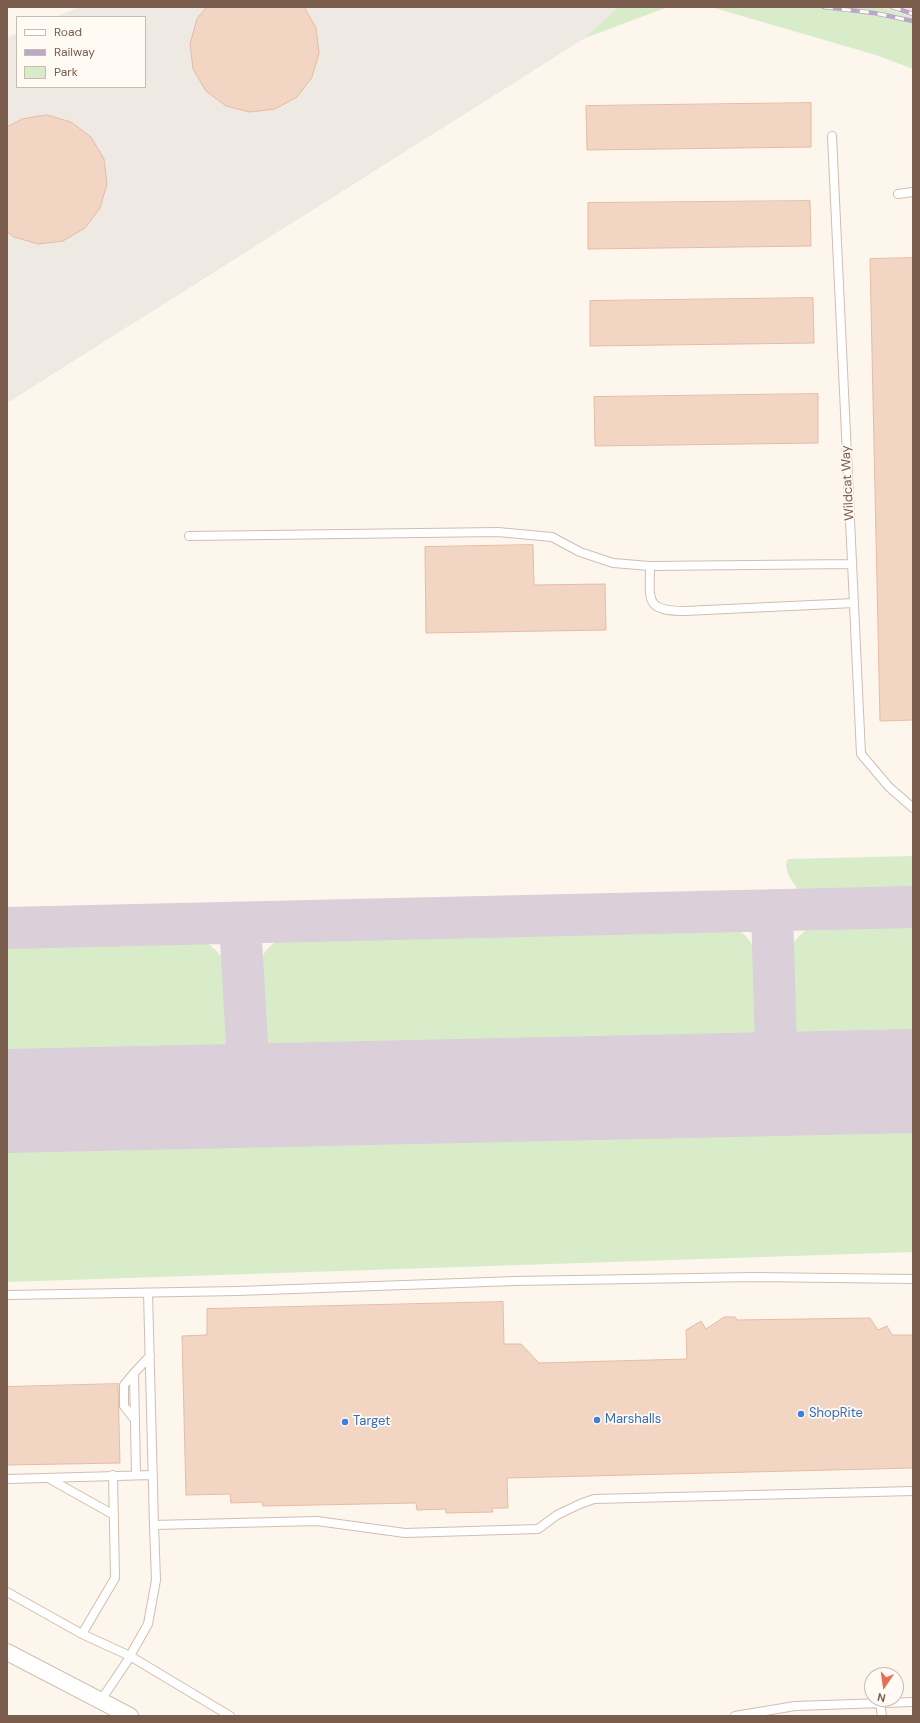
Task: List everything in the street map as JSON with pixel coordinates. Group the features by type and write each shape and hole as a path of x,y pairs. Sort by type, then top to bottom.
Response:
{"street":[{"path":"7,1652 130,1716"}],"lane":[{"name":"Wildcat Way","path":"832,136 861,754 889,786 913,808"},
{"path":"898,194 913,192"},
{"path":"189,536 498,532 552,537 580,552 613,563 650,566 852,564"},
{"path":"650,566 650,598 653,605 661,609 685,611 854,603"},
{"path":"7,1295 238,1291 523,1281 754,1277 913,1279"},
{"path":"101,1700 130,1656 148,1624 156,1580 148,1293"},
{"path":"136,1475 134,1373 150,1356"},
{"path":"82,1634 115,1578 113,1475"},
{"path":"7,1479 153,1475"},
{"path":"47,1478 114,1515"},
{"path":"154,1525 317,1521 405,1533 538,1529 557,1515 580,1504 594,1500 913,1491"},
{"path":"7,1592 82,1634 130,1656 230,1716"},
{"path":"735,1716 795,1706 864,1704"}],"shaded area":[{"path":"79,7 618,7 585,38 7,403 7,38 16,34 16,88 146,88 146,16 57,16"},
{"path":"880,7 913,7 913,17"}],"green space":[{"path":"618,7 668,7 585,38"},
{"path":"711,7 880,7 913,17 913,69 876,55"},
{"path":"913,856 913,899 817,900 807,896 795,886 786,867 789,859"},
{"path":"913,922 913,1036 797,1038 791,1033 788,1022 787,956 792,944 800,935 810,928 822,924"},
{"path":"720,925 736,929 743,933 752,944 755,951 759,968 760,1033 757,1039 647,1043 266,1050 260,1047 258,1036 257,969 268,948 287,935"},
{"path":"198,937 208,943 216,951 224,960 229,971 230,1041 229,1047 225,1052 7,1057 7,942"},
{"path":"913,1123 913,1252 7,1282 7,1144"}],"building":[{"path":"207,7 304,7 316,28 319,53 312,77 297,97 275,109 250,112 226,106 206,91 193,69 190,44 197,19"},
{"path":"811,103 811,147 587,150 586,106"},
{"path":"47,115 71,122 91,137 104,159 107,184 100,208 85,228 63,241 38,244 14,237 7,232 7,127 22,119"},
{"path":"810,201 811,246 588,249 588,203"},
{"path":"913,258 913,720 880,721 870,259"},
{"path":"813,298 814,343 590,346 590,301"},
{"path":"818,394 818,443 595,446 594,397"},
{"path":"533,545 534,585 605,584 606,630 426,633 425,547"},
{"path":"503,1302 504,1344 521,1344 539,1363 687,1359 686,1330 701,1321 706,1329 724,1317 735,1317 737,1320 870,1318 878,1330 887,1326 892,1335 913,1335 913,1468 507,1478 508,1508 492,1508 493,1512 446,1513 446,1509 417,1510 416,1503 263,1506 262,1502 231,1503 230,1494 186,1495 182,1336 207,1335 207,1309"},
{"path":"118,1384 120,1463 7,1465 7,1387"}],"taxiway":[{"path":"7,928 913,907"},
{"path":"772,910 777,1084"},
{"path":"240,923 250,1096"}],"runway":[{"path":"7,1101 913,1081"}],"railway":[{"path":"824,7 874,13 913,21"},
{"path":"892,7 913,14"}],"place":[{"name":"ShopRite","path":"801,1414"},
{"name":"Marshalls","path":"597,1420"},
{"name":"Target","path":"345,1422"}]}
